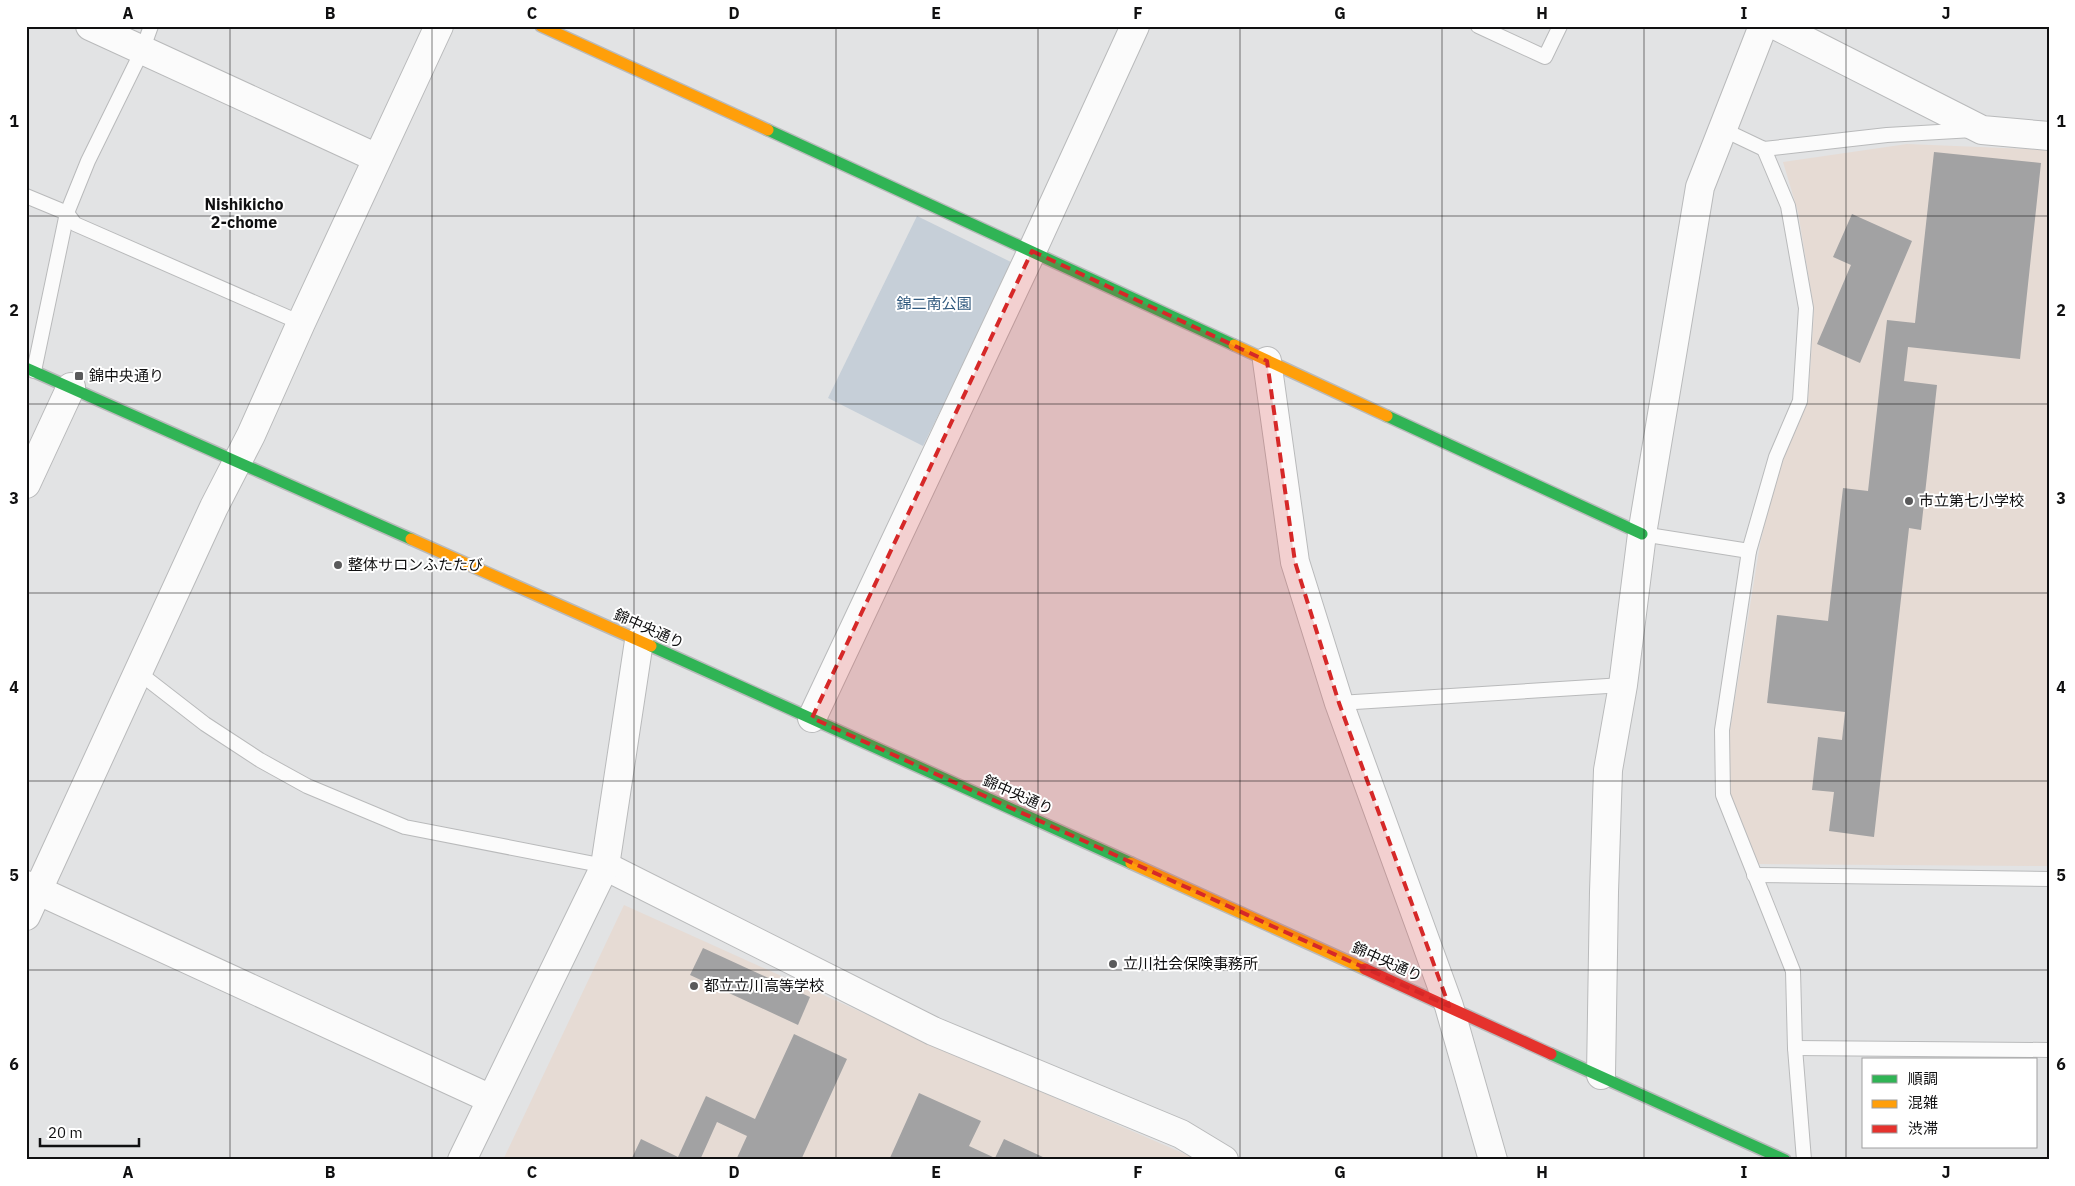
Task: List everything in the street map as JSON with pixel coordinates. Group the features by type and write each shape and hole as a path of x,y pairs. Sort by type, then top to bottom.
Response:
{"street":[{"path":"90,26 147,39 377,158"},
{"path":"26,916 32,888 138,672 236,462 252,434 301,323 439,26"},
{"path":"541,26 1642,534"},
{"path":"812,718 1032,251 1135,26"},
{"path":"1601,1075 1608,770 1623,685 1642,534 1700,188 1762,26"},
{"path":"1777,26 1982,130 2049,136"},
{"path":"1267,361 1295,562 1339,702 1449,1006 1493,1160"},
{"name":"錦中央通り","path":"30,369 812,718 1786,1160"},
{"path":"26,484 71,387"},
{"path":"462,1160 605,866 639,641"},
{"path":"605,866 933,1032 1181,1134 1224,1160"},
{"path":"32,888 491,1099"}],"lane":[{"path":"1478,26 1545,57 1560,26"},
{"path":"30,369 67,213 88,161 147,39"},
{"path":"1722,129 1764,149 1887,135 1982,130"},
{"path":"1764,149 1788,206 1806,308 1800,400 1776,457 1749,551 1722,740 1724,795 1793,971 1804,1160"},
{"path":"26,196 67,213 75,224 301,323"},
{"path":"1642,534 1749,551"},
{"path":"138,672 205,724 260,760 308,786 405,827 605,866"},
{"path":"1339,702 1623,685"},
{"path":"1754,875 2049,878"},
{"path":"1796,1048 2049,1050"}],"highlighted area":[{"path":"1032,251 1267,361 1295,562 1339,703 1449,1006 812,718"}],"shaded area":[{"name":"市立第七小学校","path":"1907,144 2049,150 2049,866 1757,864 1730,793 1730,730 1760,544 1780,459 1808,402 1814,310 1798,212 1783,162"},
{"name":"都立立川高等学校","path":"624,905 981,1066 1199,1160 503,1160"}],"green space":[{"name":"錦二南公園","path":"917,216 1013,263 923,446 828,398"}],"building":[{"path":"1934,152 2041,163 2020,359 1908,347 1904,381 1937,385 1921,530 1909,528 1874,837 1829,831 1834,792 1812,790 1818,737 1842,740 1845,712 1767,703 1777,615 1828,621 1843,488 1868,491 1887,320 1915,323"},
{"path":"1852,214 1912,241 1860,363 1817,344 1851,265 1833,257"},
{"path":"703,948 810,997 798,1025 690,975"},
{"path":"794,1034 847,1059 801,1160 736,1160 747,1136 717,1122 700,1160 631,1160 641,1139 678,1157 706,1096 755,1119"},
{"path":"919,1093 981,1121 969,1146 995,1158 1004,1139 1045,1158 1044,1160 889,1160"}],"traffic: fast":[{"path":"768,130 1234,345"},
{"path":"26,368 411,539"},
{"path":"1387,416 1642,534"},
{"path":"651,646 1131,863"},
{"path":"1551,1054 1785,1160"}],"traffic: slow":[{"path":"541,26 768,130"},
{"path":"1234,345 1387,416"},
{"path":"411,539 651,646"},
{"path":"1131,863 1365,969"}],"traffic: jam":[{"path":"1365,969 1551,1054"}],"place":[{"name":"錦中央通り","path":"79,376"},
{"name":"市立第七小学校","path":"1909,501"},
{"name":"整体サロンふたたび","path":"338,565"},
{"name":"立川社会保険事務所","path":"1113,964"},
{"name":"都立立川高等学校","path":"694,986"}],"district":[{"name":"Nishikicho 2-chome","path":"244,213"}]}
